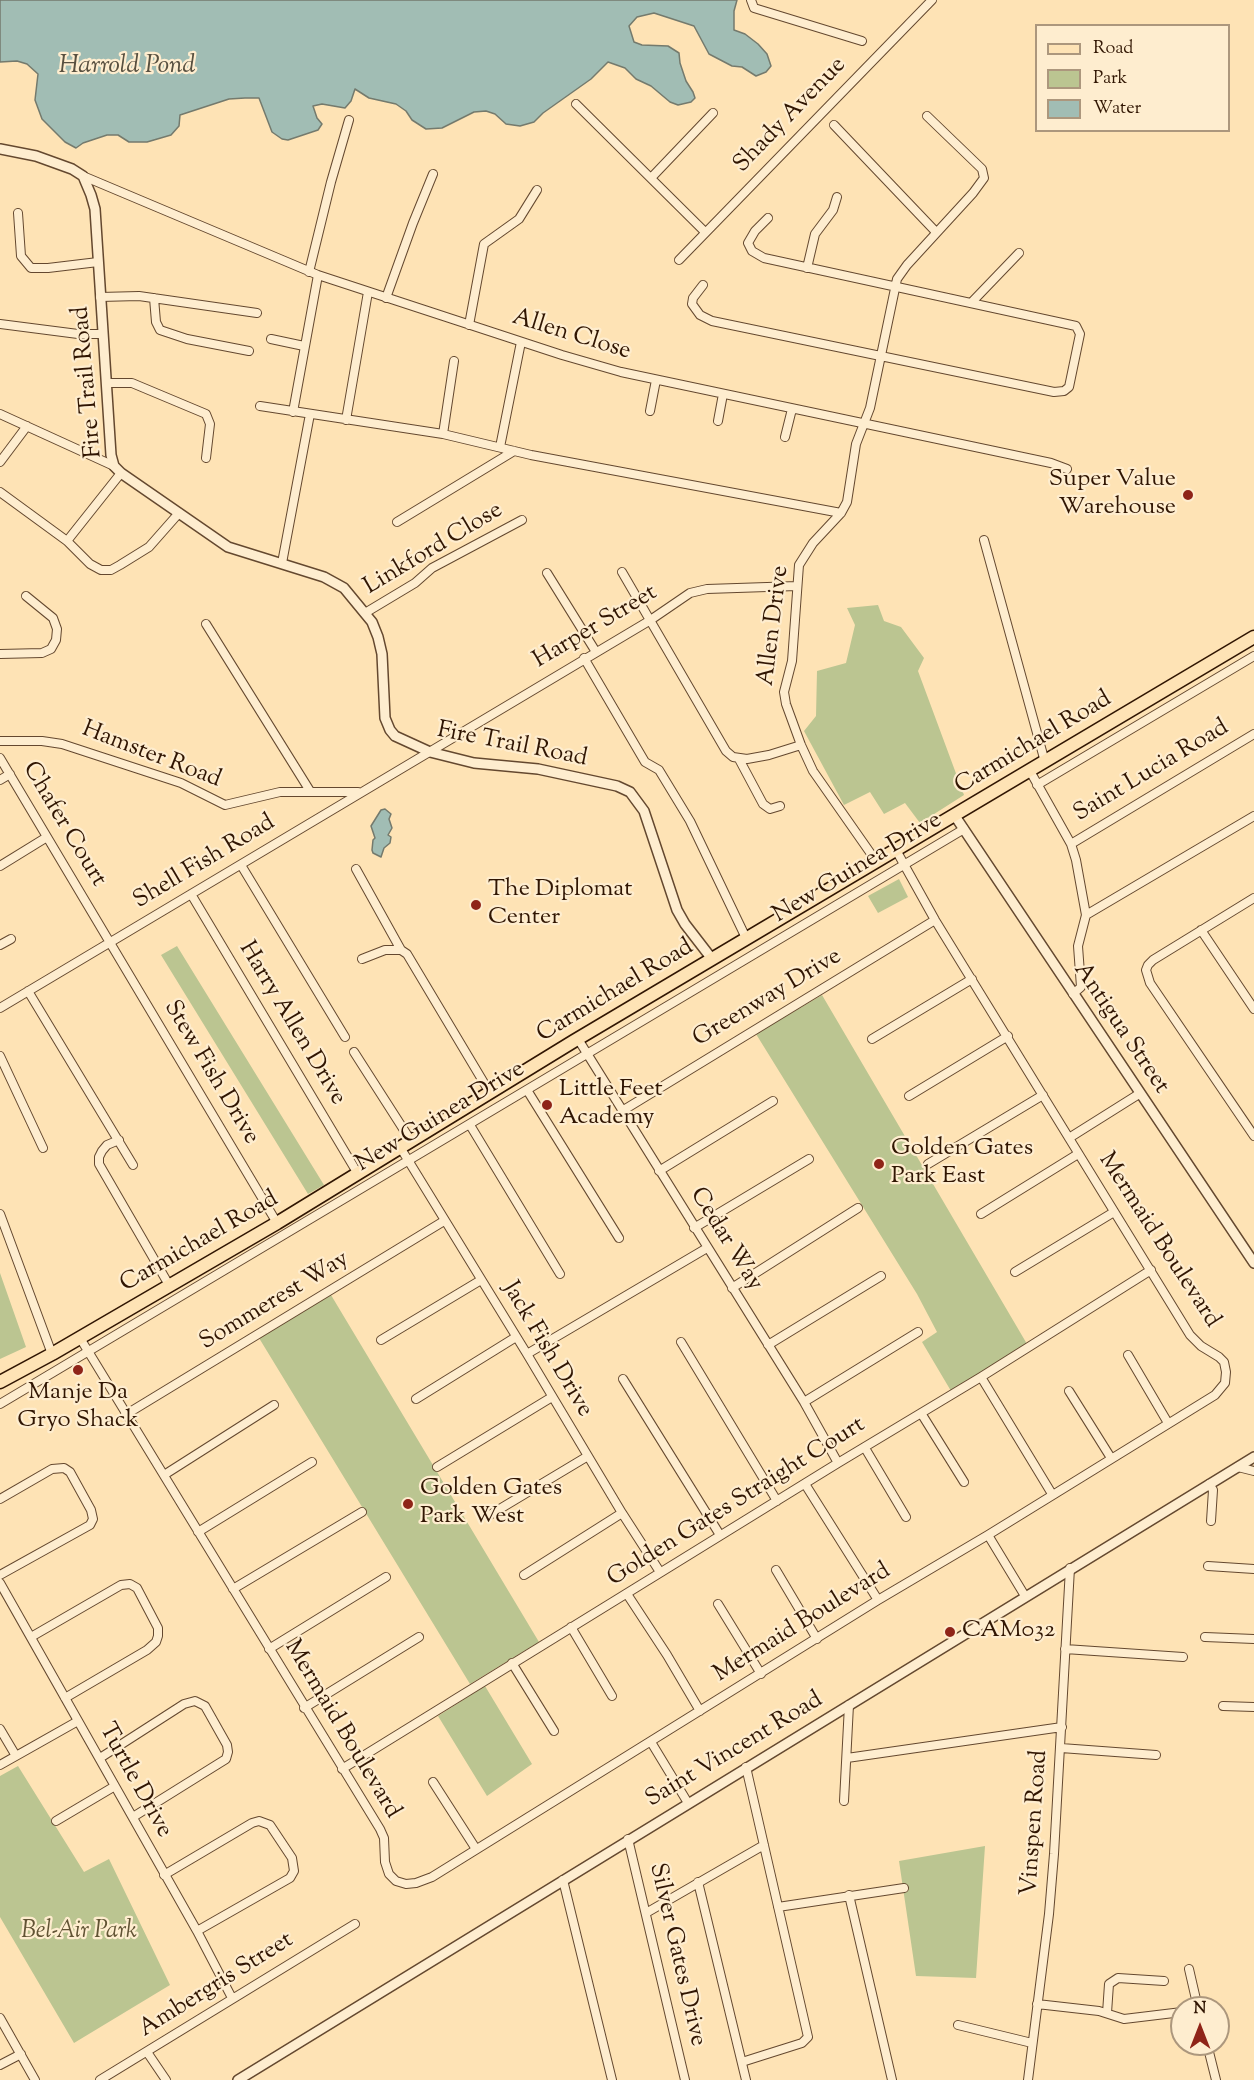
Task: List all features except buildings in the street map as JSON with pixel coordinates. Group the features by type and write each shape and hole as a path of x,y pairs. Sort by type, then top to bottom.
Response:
{"main road":[{"name":"Carmichael Road","path":"0,1382 277,1223 746,938 1254,637"}],"street":[{"path":"751,0 754,8 862,41"},
{"name":"Shady Avenue","path":"679,260 932,0"},
{"path":"576,104 705,232"},
{"path":"651,178 713,113"},
{"name":"Allen Drive","path":"876,861 813,771 801,745 784,692 792,661 799,565 805,554 841,513 850,495 856,444 870,408 895,287 903,270 973,194 985,175 978,165 927,116"},
{"path":"309,272 349,120"},
{"path":"834,125 936,232"},
{"path":"0,149 36,156 72,169 83,176"},
{"path":"386,298 412,223 434,174"},
{"name":"Allen Close","path":"83,176 309,272 521,342 611,369 1051,463 1067,469"},
{"name":"Fire Trail Road","path":"83,176 92,195 95,209 111,455 117,469 228,547 282,563 344,588 374,626 381,649 384,714 390,730 401,740 430,752 474,763 538,769 617,786 630,792 644,811 677,910 712,959"},
{"path":"470,325 484,244 519,219 537,190"},
{"path":"807,268 815,234 833,210 837,197"},
{"path":"18,213 21,256 31,267 48,268 98,261"},
{"path":"703,285 693,298 692,304 706,320 1054,392 1067,389 1080,334 1076,326 764,258 752,251 749,247 749,239 768,219"},
{"path":"971,303 1018,253"},
{"path":"293,412 318,275"},
{"path":"346,420 368,292"},
{"path":"100,297 154,298 257,313"},
{"path":"154,298 156,322 160,330 187,339 249,351"},
{"path":"0,324 78,334 103,334"},
{"path":"271,339 304,346"},
{"path":"500,447 521,342"},
{"path":"443,434 454,362"},
{"path":"650,411 656,380"},
{"path":"106,383 132,383 206,414 210,424 206,458"},
{"path":"718,421 723,394"},
{"path":"260,406 443,434 514,451 841,513"},
{"path":"785,437 792,409"},
{"path":"0,414 117,469 67,541"},
{"path":"282,563 310,414"},
{"path":"0,462 27,426"},
{"path":"397,522 514,451"},
{"path":"0,492 67,541 90,564 101,570 111,570 149,547 179,513"},
{"name":"Linkford Close","path":"365,614 415,583 432,568 522,520"},
{"path":"984,540 1045,762"},
{"path":"622,572 726,751 739,759 770,755 801,745"},
{"path":"547,573 596,652"},
{"name":"Harper Street","path":"430,752 649,621 690,592 796,586"},
{"path":"0,654 42,653 54,645 57,633 54,618 26,596"},
{"path":"206,624 310,791"},
{"path":"1037,785 1254,656"},
{"path":"584,658 645,762 662,773 690,821 746,938"},
{"name":"Saint Lucia Road","path":"1071,844 1254,734"},
{"name":"Hamster Road","path":"0,741 42,741 62,744 181,783 223,804 231,805 280,792 360,792"},
{"name":"Shell Fish Road","path":"0,1008 430,752"},
{"name":"Chafer Court","path":"0,758 110,943"},
{"path":"739,759 763,804 770,809 780,806"},
{"path":"1029,771 1071,844 1076,860 1086,915 1078,946 1080,988 1073,994"},
{"path":"0,780 10,774"},
{"name":"Antigua Street","path":"955,816 1254,1263"},
{"path":"1086,915 1254,816"},
{"name":"New Guinea Drive","path":"0,1404 964,829"},
{"path":"0,866 47,837"},
{"name":"Mermaid Boulevard","path":"80,1338 380,1829 389,1874 396,1881 406,1884 427,1880 878,1600 1218,1393 1225,1383 1224,1362 1190,1335 935,920 896,850"},
{"path":"241,865 345,1037"},
{"path":"356,869 401,950 407,954 490,1093"},
{"name":"Harry Allen Drive","path":"191,894 357,1174"},
{"path":"1254,898 1151,961 1147,968 1150,982 1254,1136"},
{"name":"Greenway Drive","path":"622,1111 935,920"},
{"path":"1202,930 1254,1009"},
{"path":"0,945 11,939"},
{"name":"Stew Fish Drive","path":"110,943 277,1223"},
{"path":"362,959 385,950 401,950"},
{"path":"872,1039 972,979"},
{"path":"28,992 133,1165"},
{"path":"909,1096 1008,1036"},
{"name":"Cedar Way","path":"578,1039 706,1248 804,1402 838,1463"},
{"name":"Jack Fish Drive","path":"354,1052 406,1144 408,1161 622,1514 660,1572"},
{"path":"0,1056 43,1148"},
{"path":"526,1090 619,1238"},
{"path":"1069,1138 1139,1094"},
{"path":"928,1164 1043,1095"},
{"path":"659,1171 773,1101"},
{"path":"470,1125 560,1274"},
{"path":"119,1140 107,1145 99,1157 99,1164 169,1286"},
{"path":"981,1214 1078,1154"},
{"path":"694,1228 810,1159"},
{"path":"732,1288 858,1208"},
{"path":"1015,1272 1113,1212"},
{"path":"0,1214 52,1354"},
{"name":"Sommerest Way","path":"125,1415 444,1221"},
{"path":"527,1354 706,1248"},
{"name":"Golden Gates Straight Court","path":"342,1769 720,1535 981,1377 1151,1270"},
{"path":"768,1345 881,1276"},
{"path":"381,1340 481,1280"},
{"path":"804,1402 918,1332"},
{"path":"417,1399 516,1337"},
{"path":"681,1342 777,1501"},
{"path":"1128,1355 1167,1423"},
{"path":"981,1377 1052,1494"},
{"path":"623,1379 720,1535"},
{"path":"1069,1391 1111,1458"},
{"path":"437,1467 552,1396"},
{"path":"164,1475 274,1405"},
{"path":"921,1413 964,1482"},
{"path":"865,1448 906,1517"},
{"path":"488,1516 588,1456"},
{"name":"Saint Vincent Road","path":"238,2080 1254,1457"},
{"path":"198,1532 312,1462"},
{"path":"1238,1467 1254,1471"},
{"path":"0,1499 52,1469 63,1468 70,1472 91,1509 93,1519 90,1525 0,1575"},
{"path":"805,1484 878,1600"},
{"path":"1209,1484 1213,1490 1211,1521"},
{"path":"233,1589 362,1512"},
{"path":"524,1575 622,1514"},
{"path":"988,1535 1025,1596"},
{"path":"1208,1566 1254,1569"},
{"name":"Vinspen Road","path":"1028,2080 1049,1914 1061,1748 1070,1568"},
{"path":"776,1570 817,1639"},
{"path":"269,1649 386,1577"},
{"name":"Turtle Drive","path":"0,1583 197,1931 232,1998"},
{"path":"30,1637 121,1585 130,1584 137,1588 158,1628 156,1642 147,1650 65,1698"},
{"path":"627,1594 668,1655 700,1711"},
{"path":"718,1604 761,1674"},
{"path":"571,1628 612,1696"},
{"path":"304,1708 419,1637"},
{"path":"1205,1637 1254,1639"},
{"path":"1065,1649 1183,1657"},
{"path":"512,1663 554,1731"},
{"path":"99,1758 187,1702 195,1701 202,1704 215,1724 227,1745 226,1759 133,1817"},
{"path":"844,1801 849,1705"},
{"path":"1222,1706 1254,1707"},
{"path":"0,1765 78,1721"},
{"path":"847,1758 1062,1727"},
{"path":"0,1729 16,1756"},
{"path":"651,1742 688,1803"},
{"path":"1061,1748 1156,1755"},
{"path":"742,2062 802,2043 807,2038 746,1767"},
{"path":"433,1782 476,1849"},
{"path":"56,1821 115,1786"},
{"path":"164,1875 257,1821 269,1824 292,1858 294,1871 290,1878 197,1931"},
{"name":"Silver Gates Drive","path":"628,1839 685,2080"},
{"path":"646,1913 764,1845"},
{"path":"563,1880 612,2080"},
{"path":"698,1882 746,2080"},
{"path":"778,1907 904,1888"},
{"path":"849,1895 892,2080"},
{"name":"Ambergris Street","path":"100,2080 355,1924"},
{"path":"1189,1969 1195,1996"},
{"path":"1107,2013 1109,1984 1118,1978 1164,1981"},
{"path":"1038,2004 1107,2013 1124,2019 1170,2013"},
{"path":"0,2018 36,2080"},
{"path":"957,2025 1032,2043"},
{"path":"147,2052 166,2080"},
{"path":"0,2066 21,2054"},
{"path":"1210,2056 1216,2080"}],"green space":[{"path":"878,605 884,621 901,627 924,658 918,671 964,795 920,823 905,803 884,814 870,792 844,805 804,731 816,716 817,671 846,663 855,625 847,608"},
{"path":"899,879 908,897 878,913 868,896"},
{"path":"177,946 324,1185 308,1194 161,955"},
{"name":"Golden Gates Park East","path":"822,995 1027,1344 951,1391 922,1342 937,1332 917,1294 756,1034"},
{"path":"0,1273 26,1347 0,1359"},
{"name":"Golden Gates Park West","path":"331,1295 539,1642 470,1684 259,1338"},
{"path":"485,1686 532,1764 487,1796 438,1716"},
{"name":"Bel-Air Park","path":"18,1766 84,1872 109,1859 170,1985 74,2043 0,1917 0,1776"},
{"path":"985,1846 976,1978 916,1976 899,1861"}],"water":[{"name":"Harrold Pond","path":"0,0 737,0 734,11 734,30 745,34 758,44 767,54 771,66 766,72 756,76 742,67 732,66 709,54 694,26 654,13 637,17 629,26 634,42 642,45 668,46 679,53 686,81 695,98 691,102 678,105 670,102 651,86 636,79 625,68 608,62 591,79 534,122 520,126 506,124 495,114 486,111 474,112 442,128 426,129 412,120 406,111 396,104 369,98 355,89 351,101 345,108 322,104 313,106 322,124 318,130 288,140 272,132 259,98 245,98 229,99 180,115 179,126 171,135 147,142 129,142 118,135 107,135 83,143 76,148 65,142 42,119 35,100 38,74 27,64 17,61 0,62"},
{"path":"385,809 391,814 389,819 392,828 388,835 391,837 390,843 384,848 381,857 372,850 375,838 371,826 381,810"}],"place":[{"name":"Super Value Warehouse","path":"1188,495"},
{"name":"The Diplomat Center","path":"476,905"},
{"name":"Little Feet Academy","path":"547,1105"},
{"name":"Golden Gates Park East","path":"879,1164"},
{"name":"Manje Da Gryo Shack","path":"78,1370"},
{"name":"Golden Gates Park West","path":"408,1504"},
{"name":"CAM032","path":"950,1632"}]}
